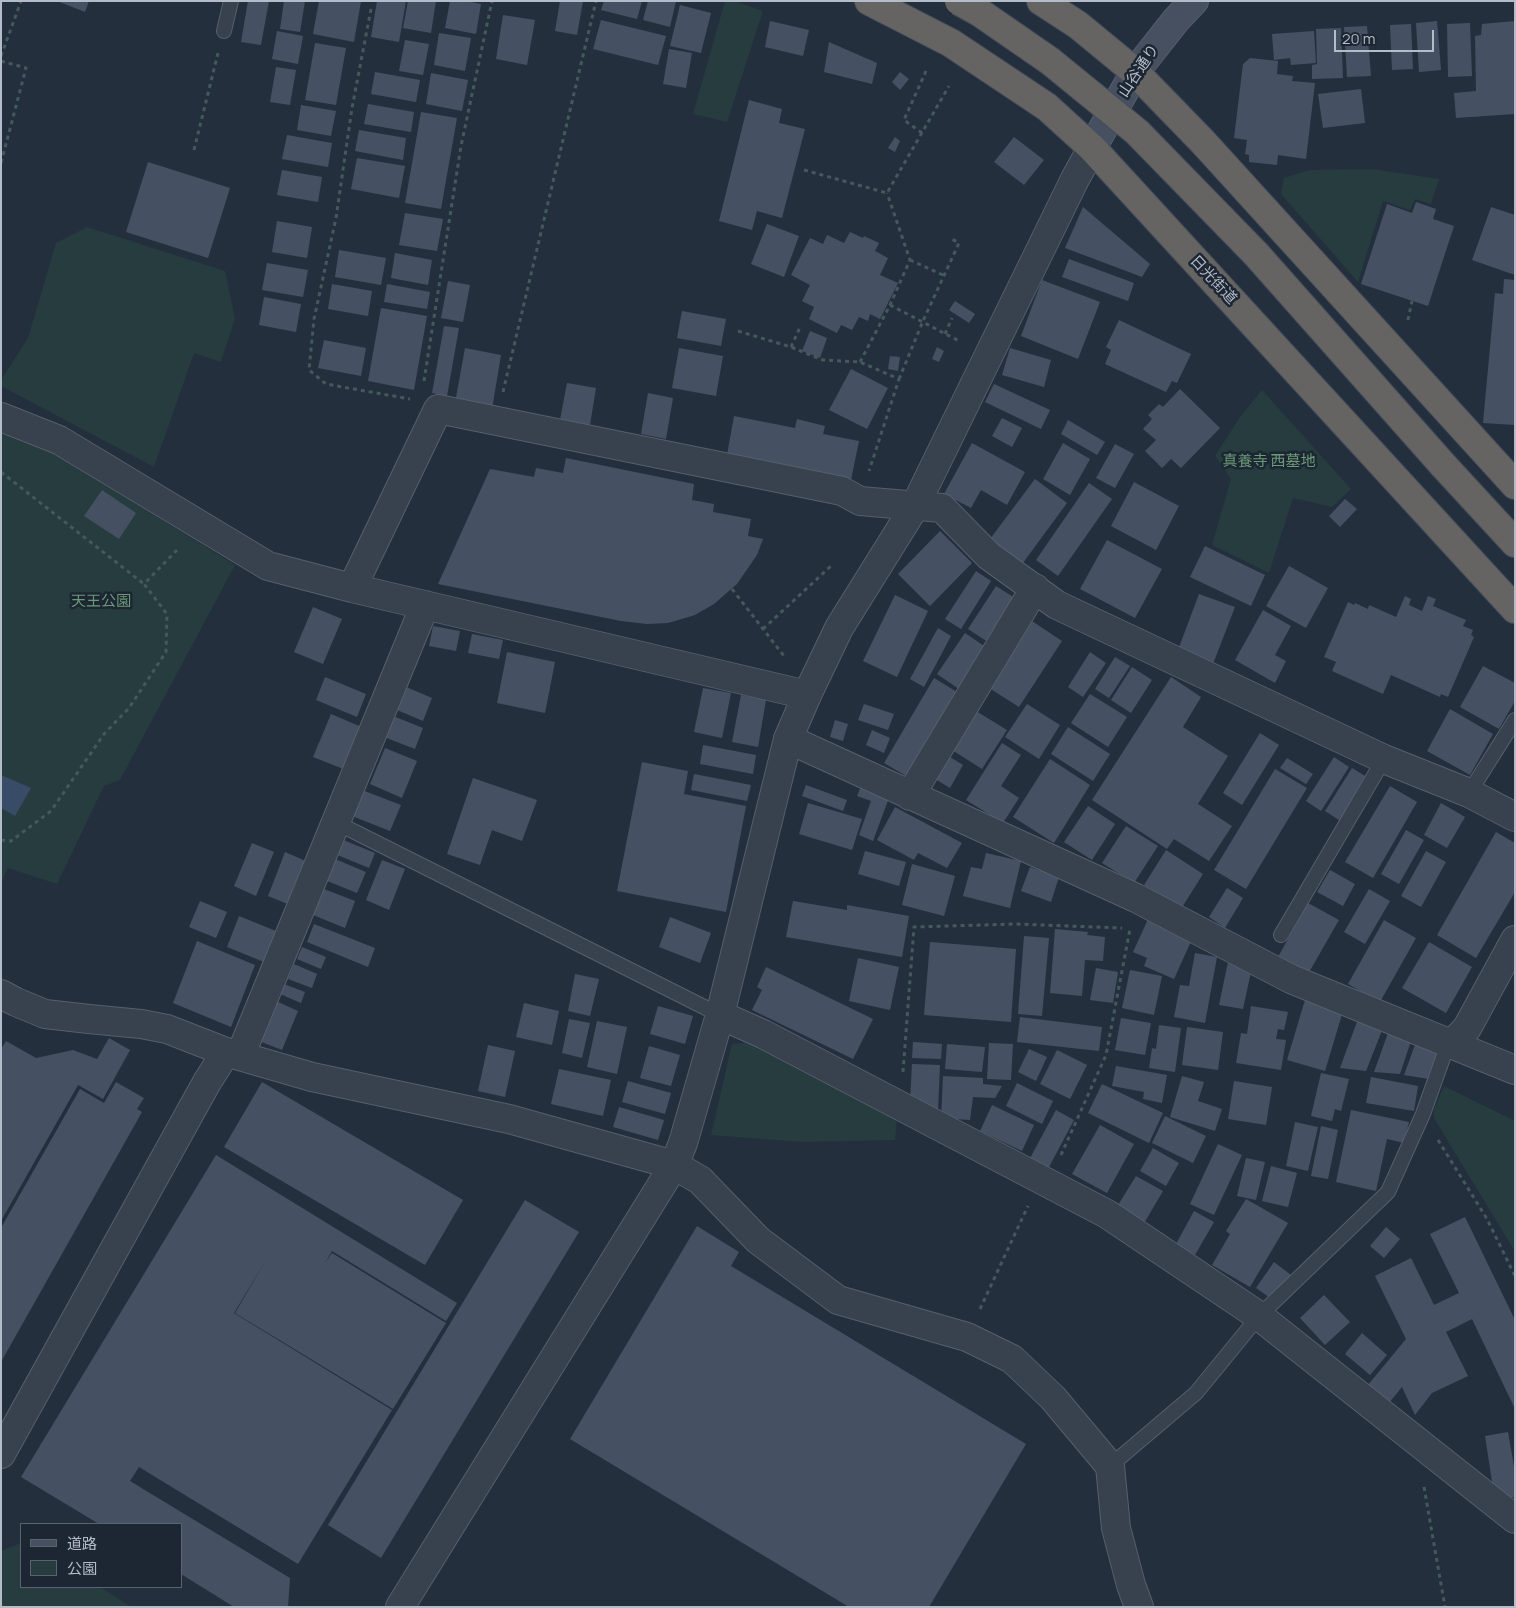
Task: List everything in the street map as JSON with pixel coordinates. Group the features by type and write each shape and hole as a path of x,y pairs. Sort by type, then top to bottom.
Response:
{"highway":[{"name":"日光街道","path":"869,1 951,43 1047,106 1092,148 1515,609"},
{"path":"959,1 979,12 1050,61 1137,132 1256,254 1515,544"},
{"path":"1041,1 1078,25 1134,72 1203,142 1515,485"}],"main road":[{"name":"山谷通り","path":"1092,148 1134,72 1194,1"}],"street":[{"path":"400,1607 674,1165 683,1143 720,1015 788,739 839,628 915,506 1092,148"},
{"path":"352,588 430,405 496,422 842,491 860,501 942,508 989,556 1065,609 1384,759 1470,793 1515,817"},
{"path":"1,417 59,440 268,566 352,588 807,695"},
{"path":"910,796 1034,588"},
{"path":"1,1454 207,1082 233,1054 335,822 425,605"},
{"path":"788,739 1136,898 1291,979 1515,1070"},
{"path":"1452,1044 1467,1028 1515,940"},
{"path":"1,994 45,1014 141,1024 167,1029 233,1054 312,1077 509,1119 674,1165 700,1180 758,1240 838,1300 967,1337 1012,1359 1053,1398 1110,1466 1116,1528 1131,1585 1139,1607"},
{"path":"720,1015 763,1034 1107,1214 1259,1316 1515,1519"}],"lane":[{"path":"224,31 232,1"},
{"path":"1470,793 1515,720"},
{"path":"1282,935 1384,759"},
{"path":"335,822 720,1015"},
{"path":"1110,1466 1196,1393 1259,1316 1388,1192 1423,1114 1444,1055 1452,1044"}],"path":[{"path":"1,56 21,1"},
{"path":"371,9 352,108 336,218 314,319 309,370 326,384 430,405 461,146 492,1"},
{"path":"496,422 596,1"},
{"path":"194,150 224,31"},
{"path":"1,61 26,68 1,163"},
{"path":"922,133 904,120 926,71"},
{"path":"860,362 890,305 910,260 887,193 950,86"},
{"path":"804,170 887,193"},
{"path":"860,501 899,379 922,322 959,243 952,239"},
{"path":"910,260 945,276"},
{"path":"1407,322 1412,302"},
{"path":"890,305 989,355"},
{"path":"945,334 952,318"},
{"path":"791,347 800,325"},
{"path":"738,331 791,347 824,360 860,362 899,379"},
{"path":"1,472 144,584 167,614 166,652 129,708 104,734 51,811 12,841 1,840"},
{"path":"144,584 201,526"},
{"path":"763,629 831,566"},
{"path":"732,589 787,661"},
{"path":"967,1337 1106,1055 1136,898"},
{"path":"900,1107 914,927 1015,924 1130,928"},
{"path":"1423,1114 1486,1219 1515,1276"},
{"path":"1416,1440 1445,1607"}],"green space":[{"path":"725,1 734,1 763,11 727,122 693,114"},
{"path":"1372,169 1439,179 1431,204 1415,199 1410,210 1383,201 1358,282 1281,194 1284,178 1310,170"},
{"path":"87,227 225,271 235,318 221,362 194,353 154,467 1,386 1,380 28,338 56,243"},
{"name":"真養寺 西墓地","path":"1262,390 1351,489 1332,507 1293,498 1269,573 1212,545 1231,479 1215,456 1240,417"},
{"name":"天王公園","path":"1,431 41,445 235,565 120,780 104,786 57,884 8,868 1,883"},
{"path":"757,1042 897,1115 895,1140 801,1142 711,1135 732,1044"},
{"path":"1444,1086 1515,1121 1514,1250 1434,1118 1434,1109"},
{"path":"20,1543 20,1588 102,1588 131,1607 1,1607 1,1551"}],"water":[{"path":"1,775 31,788 15,816 1,808"}],"building":[{"path":"57,1 89,1 85,12"},
{"path":"248,1 269,1 261,45 241,42"},
{"path":"284,1 305,1 300,32 280,29"},
{"path":"319,1 361,1 354,42 313,34"},
{"path":"377,1 406,1 399,42 371,37"},
{"path":"408,1 436,1 431,33 403,28"},
{"path":"450,1 481,4 476,34 445,28"},
{"path":"560,1 583,1 577,35 555,31"},
{"path":"604,1 642,1 637,19 601,10"},
{"path":"648,1 676,1 670,27 643,20"},
{"path":"680,5 711,13 701,53 670,46"},
{"path":"503,15 535,20 527,65 496,59"},
{"path":"601,20 666,36 658,65 593,49"},
{"path":"770,21 809,30 803,56 765,47"},
{"path":"1437,21 1441,70 1419,72 1416,23"},
{"path":"1515,21 1515,114 1456,118 1454,93 1476,91 1475,36 1481,35 1482,24"},
{"path":"1470,23 1472,76 1448,77 1447,24"},
{"path":"1411,24 1413,69 1392,70 1390,25"},
{"path":"1367,26 1371,76 1347,77 1344,27"},
{"path":"1341,28 1343,78 1312,79 1312,65 1317,64 1316,29"},
{"path":"277,31 303,36 298,64 272,59"},
{"path":"1314,31 1316,63 1291,65 1290,58 1274,60 1272,34"},
{"path":"439,33 471,38 465,71 434,65"},
{"path":"405,40 429,44 423,75 399,71"},
{"path":"829,42 877,63 872,84 824,72"},
{"path":"315,43 346,48 336,105 305,100"},
{"path":"669,49 692,53 686,88 663,84"},
{"path":"1250,58 1278,61 1277,74 1293,76 1292,81 1315,83 1306,159 1278,155 1277,165 1249,162 1249,155 1245,154 1247,140 1234,138 1243,64"},
{"path":"276,67 296,70 290,105 270,102"},
{"path":"375,72 420,80 416,102 371,94"},
{"path":"900,72 909,79 900,90 892,82"},
{"path":"431,73 468,80 462,111 426,104"},
{"path":"1361,89 1365,123 1323,128 1318,94"},
{"path":"749,100 782,109 779,123 805,129 782,218 757,211 752,230 719,221"},
{"path":"368,104 414,112 411,132 364,124"},
{"path":"301,105 336,111 331,136 297,130"},
{"path":"421,112 457,118 441,209 405,203"},
{"path":"359,130 406,138 403,160 355,151"},
{"path":"287,135 332,143 328,167 282,159"},
{"path":"895,137 900,141 895,152 888,148"},
{"path":"1014,137 1044,160 1024,185 994,162"},
{"path":"357,158 405,166 399,198 351,189"},
{"path":"148,162 230,188 208,258 126,232"},
{"path":"282,170 322,177 318,202 277,195"},
{"path":"1416,202 1436,209 1433,219 1454,226 1428,306 1361,284 1387,204 1412,213"},
{"path":"1083,207 1150,264 1142,277 1065,248"},
{"path":"1491,207 1515,215 1515,275 1472,260"},
{"path":"405,213 443,219 437,251 399,245"},
{"path":"277,221 312,227 307,258 272,252"},
{"path":"767,224 799,236 784,277 751,264"},
{"path":"850,232 879,243 875,251 888,258 880,275 898,283 880,319 870,314 868,321 859,317 852,330 841,325 837,333 809,319 814,307 802,301 810,285 791,275 810,238 823,244 827,235 844,243"},
{"path":"339,250 386,258 381,285 335,277"},
{"path":"395,253 432,260 428,285 391,278"},
{"path":"1069,259 1134,283 1128,301 1062,277"},
{"path":"267,263 308,270 303,297 262,290"},
{"path":"1504,279 1515,280 1515,425 1483,423 1495,293 1503,294"},
{"path":"1042,280 1100,302 1078,359 1021,336"},
{"path":"448,281 470,285 463,322 441,318"},
{"path":"332,284 372,291 368,316 328,309"},
{"path":"387,284 430,292 427,309 384,302"},
{"path":"264,297 301,304 296,332 259,325"},
{"path":"955,301 975,314 969,323 949,310"},
{"path":"381,308 427,316 414,390 368,381"},
{"path":"682,311 726,319 721,346 677,338"},
{"path":"1119,320 1191,354 1177,383 1172,381 1166,392 1105,364 1111,350 1106,347"},
{"path":"444,326 459,328 447,396 432,393"},
{"path":"810,331 827,338 820,358 802,351"},
{"path":"324,340 366,348 361,376 318,368"},
{"path":"937,347 944,351 939,362 932,359"},
{"path":"465,348 501,355 492,409 455,403"},
{"path":"679,348 723,356 716,396 672,388"},
{"path":"1010,348 1051,360 1044,387 1002,375"},
{"path":"890,356 900,357 898,371 888,369"},
{"path":"851,369 888,388 867,429 829,410"},
{"path":"567,383 596,388 590,425 560,420"},
{"path":"994,384 1050,410 1041,429 985,402"},
{"path":"1180,389 1220,428 1181,468 1171,459 1162,468 1145,451 1156,440 1143,429 1152,419 1148,415 1159,404 1163,407"},
{"path":"648,393 673,398 666,439 641,434"},
{"path":"734,416 795,428 797,419 825,426 823,434 859,441 851,480 727,455"},
{"path":"1002,418 1022,428 1012,447 992,436"},
{"path":"1068,420 1105,442 1097,455 1061,434"},
{"path":"972,443 1025,472 1007,505 981,490 971,508 944,494"},
{"path":"1063,443 1090,459 1070,495 1043,479"},
{"path":"1115,444 1134,454 1115,488 1096,478"},
{"path":"566,458 694,484 692,500 714,504 713,512 751,519 748,536 763,539 757,555 737,584 714,604 695,615 668,623 647,624 621,621 438,584 490,469 534,477 536,468 563,473"},
{"path":"1035,479 1067,503 1020,567 987,543"},
{"path":"1134,482 1179,506 1156,550 1111,526"},
{"path":"1089,483 1112,499 1058,576 1036,560"},
{"path":"102,490 136,513 119,539 84,516"},
{"path":"1345,499 1357,509 1340,527 1329,516"},
{"path":"940,531 972,563 930,606 898,574"},
{"path":"1107,540 1162,569 1135,618 1080,589"},
{"path":"1205,546 1265,575 1251,606 1190,577"},
{"path":"1289,566 1328,588 1306,628 1266,606"},
{"path":"976,571 991,581 961,629 945,619"},
{"path":"996,586 1021,602 994,646 968,629"},
{"path":"1199,594 1235,607 1213,664 1178,650"},
{"path":"895,595 928,611 897,677 863,661"},
{"path":"1405,596 1411,599 1409,605 1422,611 1428,596 1436,599 1433,606 1466,620 1463,626 1473,630 1471,635 1474,637 1448,697 1441,694 1440,697 1391,675 1383,694 1332,671 1336,662 1324,657 1348,602 1368,609 1369,605 1396,617"},
{"path":"313,607 342,619 323,664 294,652"},
{"path":"1263,610 1291,626 1275,655 1286,661 1275,683 1235,660"},
{"path":"1029,619 1062,641 1019,707 986,686"},
{"path":"433,626 460,631 456,651 429,646"},
{"path":"938,628 951,636 924,687 910,679"},
{"path":"965,633 987,648 959,689 937,674"},
{"path":"472,634 503,640 499,659 468,653"},
{"path":"507,652 555,662 545,713 497,703"},
{"path":"1090,652 1106,663 1083,697 1068,687"},
{"path":"1115,657 1130,666 1109,698 1095,689"},
{"path":"1483,666 1515,683 1515,701 1499,729 1460,707"},
{"path":"1132,667 1152,680 1131,713 1111,700"},
{"path":"325,677 366,694 357,717 316,700"},
{"path":"1171,677 1201,697 1183,727 1228,756 1198,804 1232,826 1209,861 1174,839 1167,849 1092,800"},
{"path":"934,678 962,695 913,780 884,763"},
{"path":"406,687 432,698 423,721 397,710"},
{"path":"703,688 731,693 722,738 694,732"},
{"path":"1090,694 1127,717 1108,747 1071,723"},
{"path":"741,695 766,700 758,747 732,742"},
{"path":"864,704 894,714 888,730 858,720"},
{"path":"1027,704 1060,725 1039,759 1005,737"},
{"path":"1450,709 1493,734 1470,775 1427,751"},
{"path":"976,711 1007,730 982,769 952,750"},
{"path":"331,714 364,728 346,770 313,757"},
{"path":"393,716 423,728 415,749 384,737"},
{"path":"835,720 848,724 843,741 830,737"},
{"path":"1068,727 1110,754 1093,781 1051,754"},
{"path":"872,730 890,738 884,753 866,745"},
{"path":"1260,733 1279,745 1242,805 1223,793"},
{"path":"1002,743 1021,755 1001,786 1019,798 1003,823 966,800"},
{"path":"703,745 756,755 753,774 700,764"},
{"path":"385,748 417,761 402,798 370,784"},
{"path":"945,754 963,765 950,788 932,777"},
{"path":"1334,757 1349,767 1321,811 1306,801"},
{"path":"1287,758 1313,774 1306,784 1280,768"},
{"path":"1050,759 1090,785 1054,843 1013,817"},
{"path":"642,762 688,771 684,794 746,806 726,912 617,891"},
{"path":"1352,768 1370,779 1342,822 1325,811"},
{"path":"1275,769 1307,788 1246,889 1214,870"},
{"path":"694,774 751,785 747,801 691,790"},
{"path":"473,778 537,800 522,841 492,830 480,865 447,854"},
{"path":"862,784 890,795 873,841 859,835 871,801 857,796"},
{"path":"806,785 847,800 843,811 802,796"},
{"path":"1390,786 1417,802 1373,878 1345,862"},
{"path":"362,790 401,805 390,831 352,816"},
{"path":"808,803 862,819 852,850 799,834"},
{"path":"1441,803 1465,817 1447,848 1424,835"},
{"path":"1088,806 1115,824 1092,860 1064,842"},
{"path":"895,807 962,843 947,868 918,853 914,860 877,840"},
{"path":"1126,826 1158,846 1134,883 1102,863"},
{"path":"1406,830 1424,840 1399,884 1381,874"},
{"path":"1496,832 1515,843 1515,892 1476,958 1437,935"},
{"path":"341,839 375,853 369,868 335,854"},
{"path":"252,843 274,852 256,896 234,886"},
{"path":"1166,850 1203,874 1181,909 1144,885"},
{"path":"865,851 906,862 899,886 858,874"},
{"path":"1426,851 1446,862 1421,907 1401,896"},
{"path":"285,852 308,862 290,905 268,896"},
{"path":"986,853 1021,861 1010,908 963,896 971,867 982,869"},
{"path":"335,859 366,872 357,893 327,881"},
{"path":"382,860 405,869 389,910 366,900"},
{"path":"912,864 955,876 944,916 902,905"},
{"path":"1030,867 1059,877 1051,902 1021,891"},
{"path":"1330,870 1355,884 1343,906 1317,892"},
{"path":"1227,888 1243,898 1225,928 1209,917"},
{"path":"324,889 355,901 345,928 313,915"},
{"path":"1369,889 1390,901 1365,944 1344,932"},
{"path":"200,901 227,912 216,938 189,927"},
{"path":"793,901 847,910 847,905 909,916 902,957 786,937"},
{"path":"1308,903 1339,920 1308,974 1278,957"},
{"path":"239,916 276,931 264,962 227,947"},
{"path":"670,917 711,933 700,963 659,947"},
{"path":"1149,917 1193,937 1174,979 1144,966 1147,958 1133,952"},
{"path":"1384,920 1416,938 1380,1002 1348,984"},
{"path":"314,924 375,948 368,967 307,942"},
{"path":"1055,929 1088,932 1087,935 1105,937 1103,961 1085,960 1082,996 1050,993"},
{"path":"1024,936 1049,938 1042,1016 1018,1014"},
{"path":"197,941 255,965 231,1027 173,1003"},
{"path":"930,942 1016,949 1011,1022 924,1015"},
{"path":"1429,942 1472,967 1446,1013 1402,988"},
{"path":"302,947 326,957 321,969 297,959"},
{"path":"1195,953 1217,957 1205,1023 1174,1017 1180,985 1189,986"},
{"path":"858,958 899,967 890,1010 849,1001"},
{"path":"1228,962 1252,967 1243,1009 1219,1005"},
{"path":"294,964 317,974 312,988 288,979"},
{"path":"766,967 873,1019 853,1059 752,1010 762,990 757,987"},
{"path":"1096,968 1118,972 1113,1003 1090,1000"},
{"path":"1130,970 1162,976 1154,1015 1122,1008"},
{"path":"575,974 599,979 590,1016 568,1011"},
{"path":"284,984 305,992 301,1003 280,994"},
{"path":"1305,1000 1343,1011 1325,1071 1287,1060"},
{"path":"276,1001 298,1011 282,1050 259,1041"},
{"path":"524,1003 559,1011 552,1045 516,1037"},
{"path":"658,1006 693,1016 685,1044 650,1034"},
{"path":"1251,1006 1288,1012 1284,1030 1278,1029 1276,1039 1286,1040 1281,1070 1236,1063 1241,1033 1247,1034"},
{"path":"1020,1017 1102,1027 1099,1051 1017,1042"},
{"path":"1121,1018 1151,1023 1145,1055 1115,1050"},
{"path":"569,1019 590,1023 582,1058 562,1053"},
{"path":"1358,1019 1383,1028 1366,1071 1340,1068"},
{"path":"597,1021 627,1027 617,1074 587,1067"},
{"path":"1159,1025 1181,1028 1175,1072 1149,1068 1152,1048 1156,1049"},
{"path":"1187,1027 1223,1032 1218,1070 1182,1065"},
{"path":"1388,1033 1411,1041 1400,1074 1374,1072"},
{"path":"109,1038 130,1050 103,1099 78,1085 1,1221 1,1049 6,1041 36,1058 73,1050 97,1059"},
{"path":"913,1042 942,1044 941,1059 912,1058"},
{"path":"1416,1042 1440,1050 1429,1079 1404,1075"},
{"path":"989,1043 1013,1044 1011,1080 987,1079"},
{"path":"947,1044 985,1047 982,1072 945,1069"},
{"path":"488,1045 515,1051 505,1097 478,1091"},
{"path":"649,1046 680,1055 671,1086 640,1078"},
{"path":"1029,1049 1047,1057 1036,1081 1018,1072"},
{"path":"1057,1050 1087,1065 1070,1099 1040,1084"},
{"path":"912,1064 940,1065 938,1111 910,1101"},
{"path":"1116,1066 1167,1075 1162,1103 1143,1099 1144,1092 1112,1086"},
{"path":"559,1069 611,1080 603,1116 551,1104"},
{"path":"1321,1073 1349,1079 1341,1111 1335,1109 1332,1121 1311,1116"},
{"path":"943,1076 983,1078 983,1084 1002,1086 995,1098 973,1097 970,1120 941,1118"},
{"path":"1182,1076 1204,1082 1198,1101 1222,1109 1215,1131 1170,1117"},
{"path":"1371,1077 1418,1086 1414,1111 1366,1103"},
{"path":"628,1081 671,1093 665,1114 622,1102"},
{"path":"1234,1081 1272,1087 1266,1125 1228,1119"},
{"path":"116,1082 144,1098 137,1109 142,1112 1,1362 1,1228 80,1089 104,1103"},
{"path":"262,1082 463,1200 425,1265 224,1147"},
{"path":"1017,1083 1053,1101 1042,1124 1006,1106"},
{"path":"1102,1084 1163,1113 1149,1143 1088,1113"},
{"path":"992,1105 1034,1125 1022,1151 980,1131"},
{"path":"619,1107 664,1120 658,1140 613,1127"},
{"path":"1056,1110 1074,1120 1048,1169 1029,1160"},
{"path":"1351,1110 1409,1122 1404,1143 1387,1139 1376,1191 1336,1182"},
{"path":"1165,1116 1206,1136 1193,1163 1152,1143"},
{"path":"1295,1122 1318,1127 1308,1171 1286,1166"},
{"path":"1100,1125 1134,1144 1107,1193 1072,1174"},
{"path":"1321,1126 1338,1130 1328,1179 1311,1176"},
{"path":"1218,1144 1242,1155 1214,1215 1190,1204"},
{"path":"1153,1148 1179,1163 1166,1186 1140,1171"},
{"path":"216,1155 457,1303 446,1321 332,1251 325,1263 332,1253 446,1323 393,1409 235,1313 266,1260 234,1313 392,1410 298,1564 139,1467 130,1481 290,1578 288,1607 234,1607 182,1575 182,1523 97,1523 21,1477"},
{"path":"1246,1158 1265,1162 1256,1200 1237,1196"},
{"path":"1271,1166 1297,1173 1288,1207 1262,1201"},
{"path":"1136,1176 1163,1191 1143,1225 1115,1210"},
{"path":"1246,1199 1288,1223 1250,1287 1212,1265 1230,1234 1226,1231"},
{"path":"525,1200 579,1232 381,1558 328,1525"},
{"path":"1194,1211 1214,1222 1195,1255 1176,1244"},
{"path":"1465,1217 1515,1320 1515,1409 1472,1319 1446,1332 1468,1376 1432,1393 1415,1415 1402,1387 1384,1409 1363,1391 1406,1339 1375,1276 1411,1258 1434,1305 1459,1293 1430,1234"},
{"path":"697,1226 739,1252 731,1266 1026,1444 929,1607 849,1607 570,1439"},
{"path":"1386,1227 1400,1239 1384,1258 1370,1246"},
{"path":"1274,1262 1291,1275 1273,1300 1256,1288"},
{"path":"1324,1295 1350,1322 1325,1345 1300,1318"},
{"path":"1362,1333 1387,1355 1370,1375 1345,1354"},
{"path":"1508,1432 1515,1472 1515,1497 1495,1501 1485,1436"}]}
